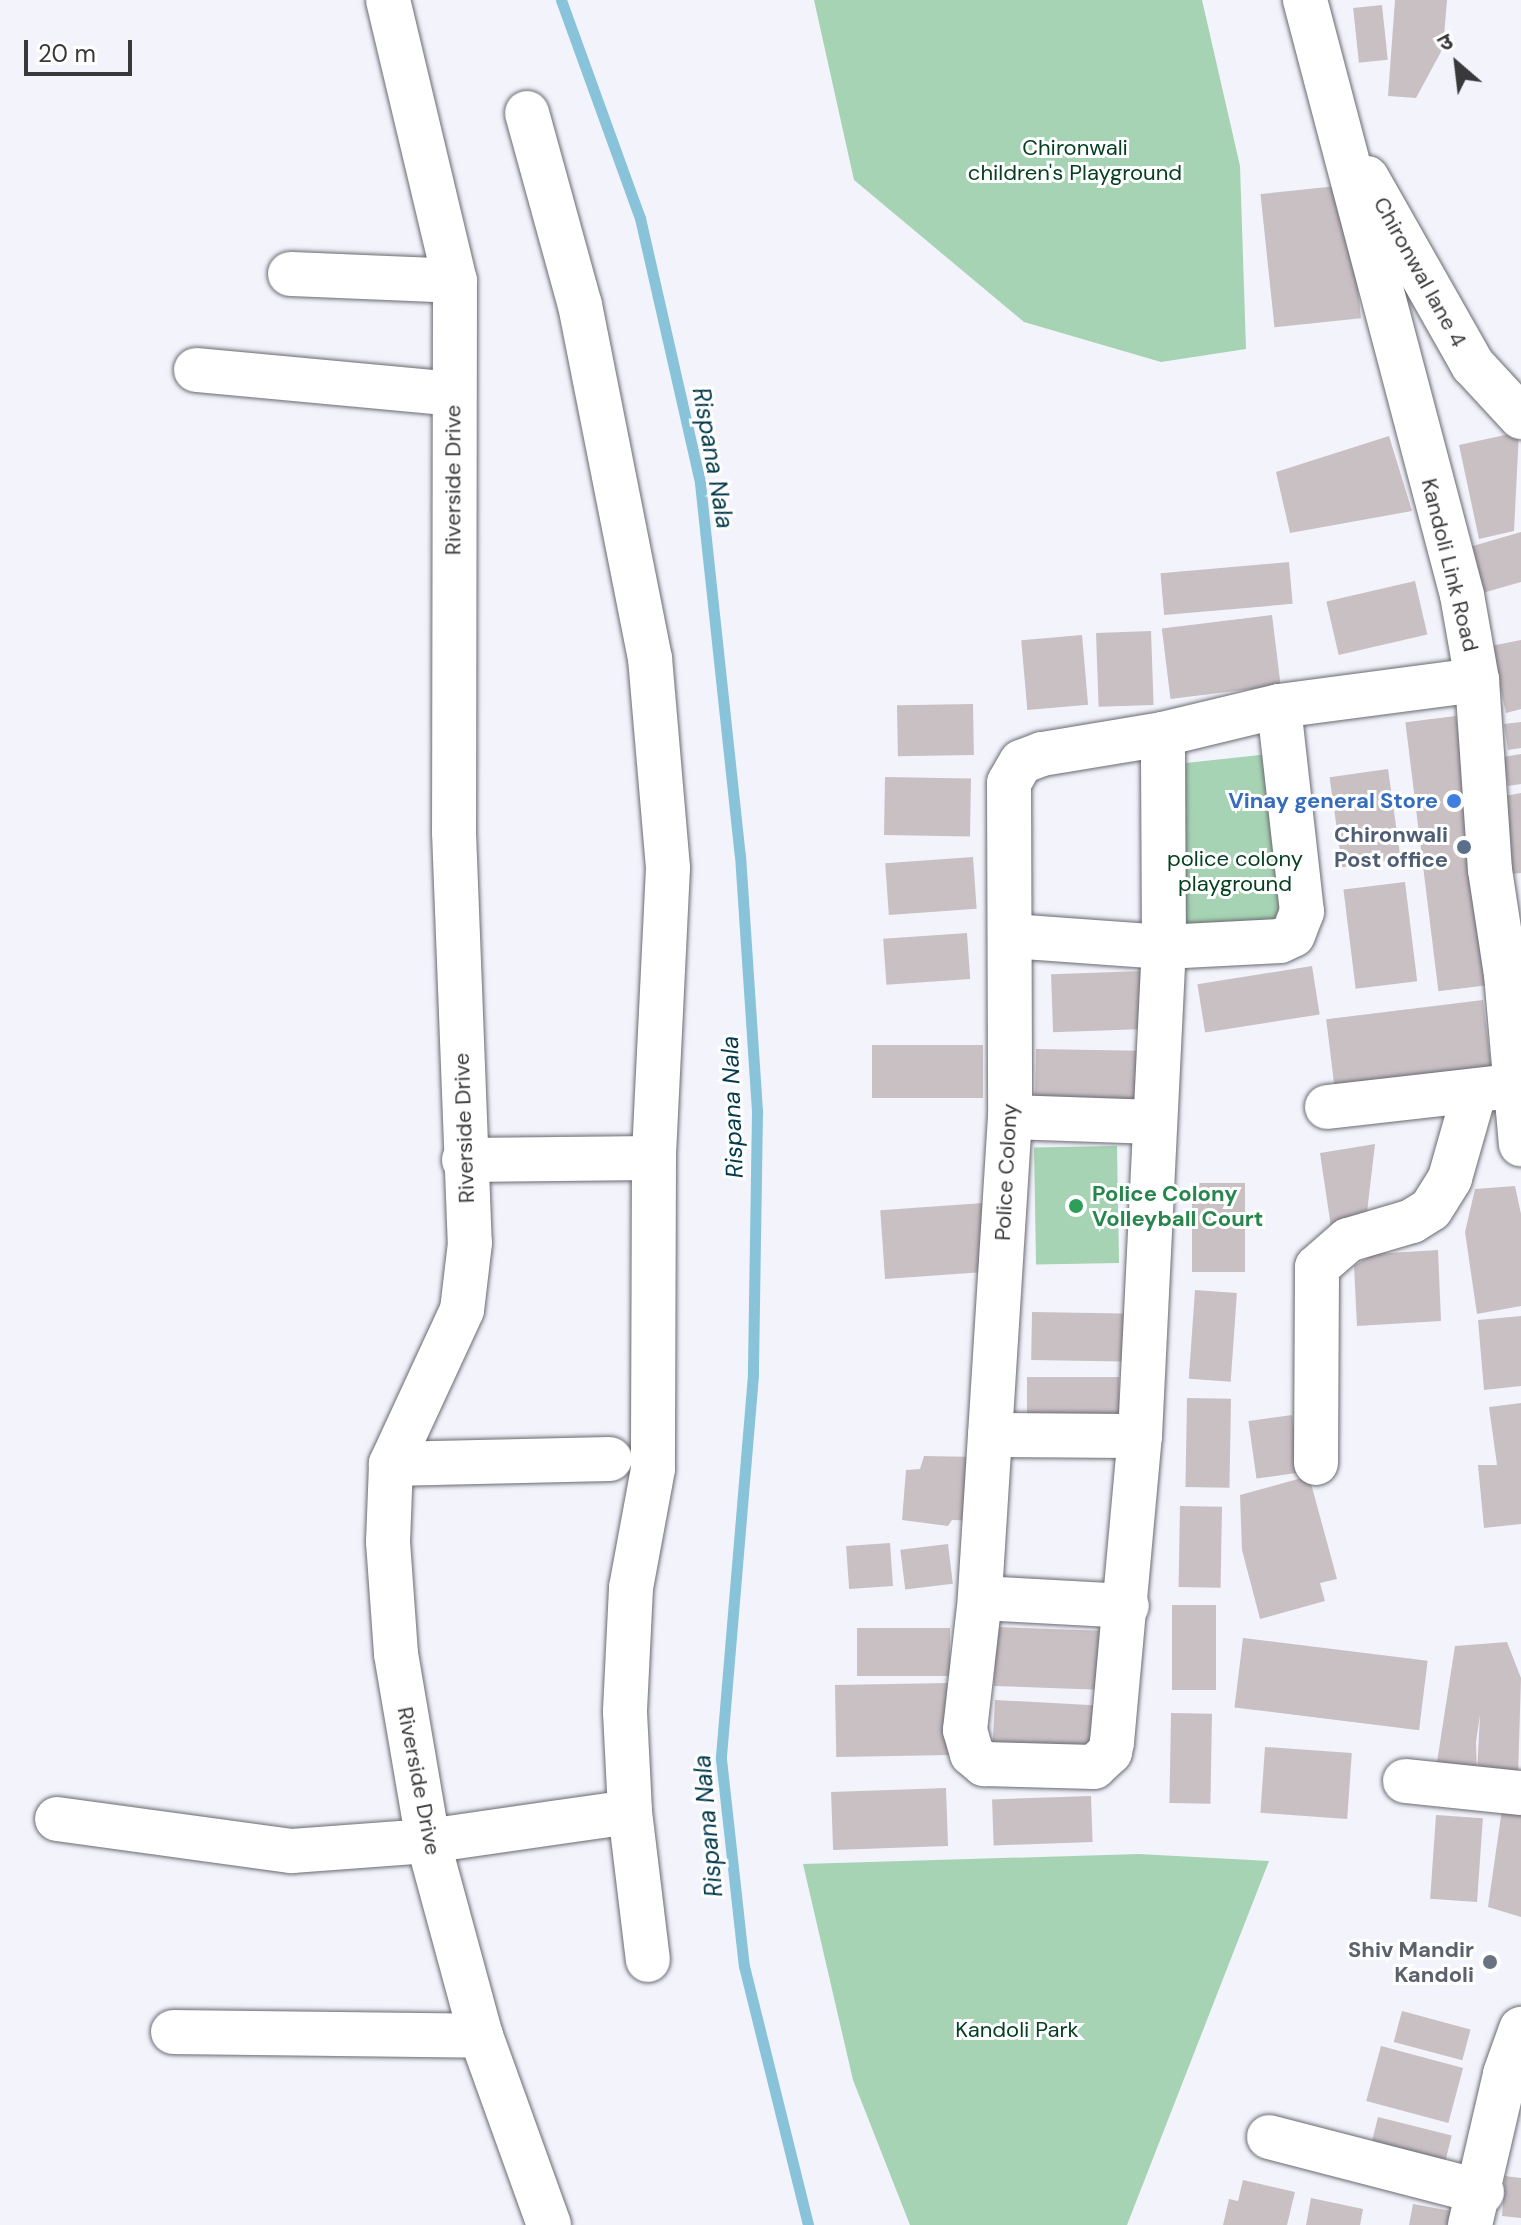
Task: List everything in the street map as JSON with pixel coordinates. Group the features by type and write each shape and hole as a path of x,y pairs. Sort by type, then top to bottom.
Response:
{"street":[{"name":"Riverside Drive","path":"388,0 455,281 454,832 464,1160 470,1243 462,1310 391,1464 388,1542 396,1654 428,1841 481,2036 549,2225"},
{"name":"Kandoli Link Road","path":"1305,0 1462,595 1505,867 1514,973 1494,1088 1521,1144"},
{"path":"527,113 580,305 650,658 668,868 654,1158 653,1469 631,1588 625,1712 630,1812 648,1960"},
{"name":"Chironwal lane 4","path":"1334,116 1434,304 1473,365 1521,417"},
{"path":"290,274 455,281"},
{"path":"196,370 453,394"},
{"path":"980,1598 1127,1606 1140,1436 1164,947 1163,734 1279,706 1477,680"},
{"path":"1011,936 1164,947 1280,941 1301,925 1279,706"},
{"name":"Police Colony","path":"1127,1606 1112,1742 1103,1761 1094,1767 984,1764 972,1754 965,1730 980,1598 1010,1117 1012,771 1042,754 1163,734"},
{"path":"1327,1107 1494,1088"},
{"path":"1316,1463 1317,1267 1348,1240 1412,1221 1431,1209 1450,1178 1494,1088"},
{"path":"1010,1117 1155,1122"},
{"path":"464,1160 654,1158"},
{"path":"990,1435 1140,1436"},
{"path":"391,1464 610,1459"},
{"path":"1405,1781 1521,1793"},
{"path":"57,1819 292,1851 428,1841 630,1812"},
{"path":"1269,2137 1476,2208 1505,2074 1521,2029"},
{"path":"173,2032 481,2036"}],"green space":[{"name":"Chironwali children's Playground","path":"814,0 1202,0 1240,166 1246,349 1161,362 1024,322 854,180"},
{"name":"police colony playground","path":"1269,754 1292,921 1183,928 1186,763"},
{"name":"Police Colony Volleyball Court","path":"1117,1146 1119,1263 1036,1264 1034,1147"},
{"name":"Kandoli Park","path":"1139,1854 1269,1861 1127,2225 910,2225 853,2080 803,1864"}],"building":[{"path":"1395,0 1447,0 1443,48 1416,98 1388,96"},
{"path":"1382,5 1388,60 1359,63 1353,8"},
{"path":"1347,185 1361,318 1274,327 1260,194"},
{"path":"1519,432 1514,531 1479,539 1459,445"},
{"path":"1389,436 1412,511 1290,533 1276,472"},
{"path":"1521,532 1521,582 1479,594 1466,548"},
{"path":"1289,562 1293,604 1164,615 1160,573"},
{"path":"1415,581 1427,635 1339,655 1326,601"},
{"path":"1272,615 1281,685 1170,699 1162,629"},
{"path":"1151,631 1154,705 1099,707 1096,633"},
{"path":"1082,635 1088,705 1027,710 1021,640"},
{"path":"1521,640 1521,709 1506,713 1491,646"},
{"path":"973,704 974,755 898,756 897,705"},
{"path":"1456,716 1489,985 1438,991 1405,722"},
{"path":"1521,722 1521,748 1508,750 1504,724"},
{"path":"1521,754 1521,784 1508,786 1503,757"},
{"path":"1388,769 1401,859 1342,867 1330,777"},
{"path":"885,777 971,779 970,836 884,835"},
{"path":"1521,793 1521,873 1512,874 1499,797"},
{"path":"973,857 977,909 889,915 885,863"},
{"path":"1405,882 1417,981 1356,989 1343,890"},
{"path":"967,933 970,979 886,985 883,939"},
{"path":"1312,966 1320,1014 1205,1033 1197,984"},
{"path":"1143,971 1145,1029 1053,1032 1051,974"},
{"path":"1483,1000 1492,1069 1335,1089 1326,1019"},
{"path":"872,1045 983,1045 983,1098 872,1098"},
{"path":"1036,1049 1140,1051 1139,1106 1035,1104"},
{"path":"1375,1144 1366,1221 1331,1227 1320,1153"},
{"path":"1192,1183 1245,1183 1245,1272 1192,1272"},
{"path":"1515,1186 1521,1214 1521,1306 1477,1314 1465,1232 1475,1189"},
{"path":"983,1203 988,1272 885,1279 880,1210"},
{"path":"1438,1250 1441,1321 1357,1326 1354,1266 1373,1254"},
{"path":"1195,1290 1237,1293 1231,1382 1189,1379"},
{"path":"1032,1312 1124,1314 1123,1362 1031,1360"},
{"path":"1521,1316 1521,1386 1484,1390 1478,1320"},
{"path":"1027,1377 1119,1377 1119,1422 1027,1422"},
{"path":"1187,1398 1231,1399 1229,1488 1185,1487"},
{"path":"1521,1403 1521,1524 1484,1528 1478,1465 1497,1465 1489,1407"},
{"path":"1292,1415 1300,1472 1257,1479 1248,1421"},
{"path":"924,1456 980,1457 978,1521 952,1520 948,1526 902,1520 906,1470 920,1469"},
{"path":"1309,1476 1337,1579 1320,1583 1325,1601 1260,1619 1242,1550 1240,1495"},
{"path":"1180,1506 1222,1507 1221,1588 1179,1587"},
{"path":"890,1543 893,1586 849,1589 846,1546"},
{"path":"948,1544 953,1584 905,1590 900,1550"},
{"path":"1172,1605 1216,1605 1216,1690 1172,1690"},
{"path":"996,1627 1101,1631 1099,1690 994,1686"},
{"path":"857,1628 950,1628 950,1676 857,1676"},
{"path":"1243,1638 1428,1661 1419,1730 1234,1707"},
{"path":"1507,1642 1521,1678 1518,1777 1435,1775 1455,1646","holes":["1480,1715 1477,1773 1476,1742"]},
{"path":"949,1683 950,1755 836,1757 835,1685"},
{"path":"995,1700 1094,1705 1091,1758 992,1753"},
{"path":"1171,1713 1212,1714 1210,1804 1169,1803"},
{"path":"1265,1747 1352,1753 1347,1819 1260,1813"},
{"path":"946,1788 948,1846 833,1850 831,1792"},
{"path":"1091,1796 1093,1842 994,1845 992,1799"},
{"path":"1502,1809 1521,1810 1521,1917 1488,1907"},
{"path":"1436,1815 1483,1818 1477,1902 1430,1899"},
{"path":"1402,2011 1471,2029 1462,2060 1394,2042"},
{"path":"1381,2046 1463,2068 1448,2123 1366,2101"},
{"path":"1378,2117 1452,2135 1442,2174 1368,2156"},
{"path":"1505,2176 1521,2178 1521,2218 1502,2216"},
{"path":"1243,2180 1295,2192 1287,2225 1223,2225 1229,2199 1238,2201"},
{"path":"1311,2198 1363,2209 1360,2225 1306,2225"},
{"path":"1413,2204 1451,2211 1447,2225 1409,2225"}],"waterway":[{"name":"Rispana Nala","path":"561,0 640,218 700,483 740,855 757,1112 753,1375 721,1759 744,1966 808,2225"}],"place":[{"name":"Vinay general Store","path":"1454,801"},
{"name":"Chironwali Post office","path":"1464,847"},
{"name":"Police Colony Volleyball Court","path":"1076,1206"},
{"name":"Shiv Mandir Kandoli","path":"1490,1962"}]}
